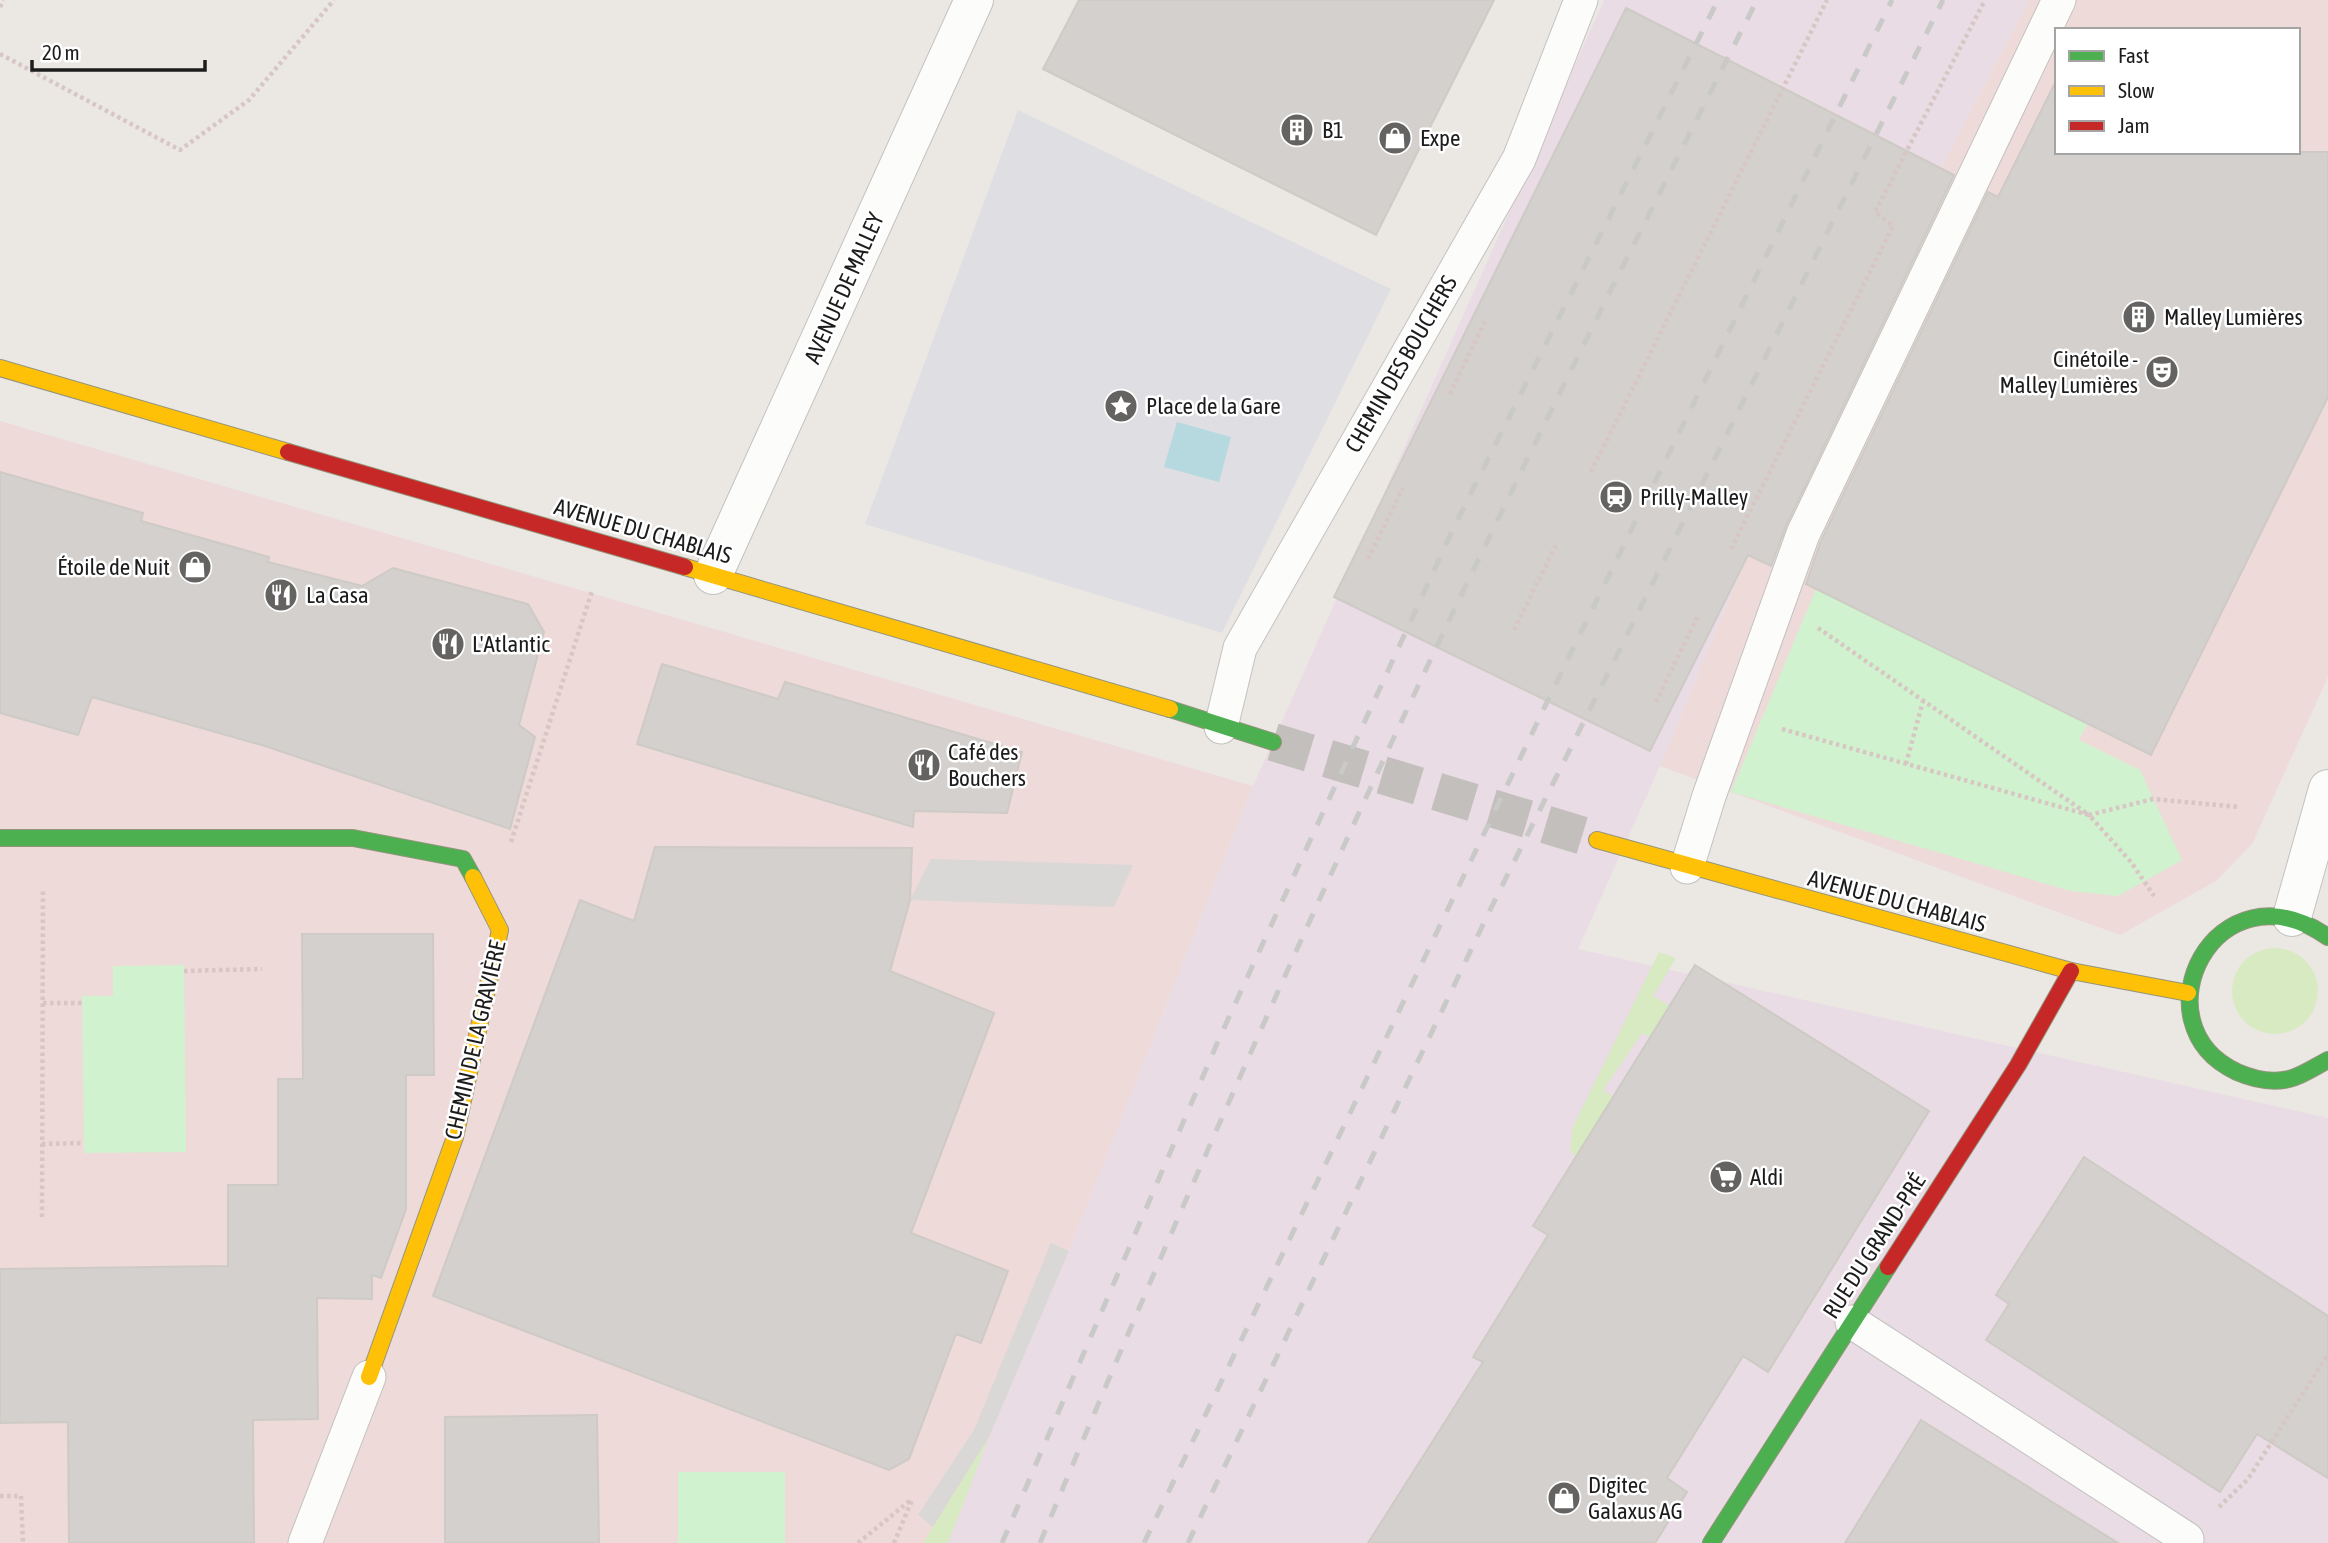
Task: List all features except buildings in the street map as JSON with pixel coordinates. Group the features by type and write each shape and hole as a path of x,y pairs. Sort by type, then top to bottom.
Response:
{"main road":[{"name":"AVENUE DU CHABLAIS","path":"0,368 1145,701 1273,743"},
{"name":"CHEMIN DE LA GRAVIÈRE","path":"0,838 353,838 463,859 500,930 455,1136 369,1377"},
{"name":"AVENUE DU CHABLAIS","path":"1597,840 2070,971 2188,993"},
{"path":"2328,937 2313,925 2292,917 2269,914 2248,918 2224,929 2208,943 2193,968 2188,993 2191,1021 2200,1044 2221,1066 2246,1079 2277,1083 2310,1073 2328,1060"},
{"name":"RUE DU GRAND-PRÉ","path":"1711,1543 2018,1065 2070,971"}],"street":[{"name":"AVENUE DE MALLEY","path":"713,575 974,0"},
{"path":"2292,917 2328,789"}],"lane":[{"name":"CHEMIN DES BOUCHERS","path":"1221,727 1240,648 1519,159 1581,0"},
{"path":"1687,867 1709,796 1803,534 2059,0"},
{"path":"1852,1322 2185,1541"},
{"name":"CHEMIN DE LA GRAVIÈRE","path":"306,1543 369,1377"}],"path":[{"path":"0,7 3,0"},
{"path":"0,54 180,150 249,100 334,0"},
{"path":"1591,472 1826,0"},
{"path":"1731,550 1893,226 1875,212 1985,0"},
{"path":"1368,559 1402,488"},
{"path":"489,910 607,545"},
{"path":"1514,630 1556,545"},
{"path":"1778,601 2089,816 2131,862 2154,896"},
{"path":"1656,702 1698,616"},
{"path":"1906,764 1923,701"},
{"path":"1739,718 2089,816 2153,799 2239,807"},
{"path":"42,1217 43,838"},
{"path":"184,971 262,969"},
{"path":"43,1003 82,1003"},
{"path":"42,1144 84,1143"},
{"path":"2185,1541 2248,1479 2328,1354"},
{"path":"0,1496 21,1496 23,1543"},
{"path":"858,1543 912,1499 894,1543"}],"shaded area":[{"path":"1604,0 2029,0 1780,477 1660,766 1578,949 2328,1118 2328,1543 948,1543 989,1437 1069,1251 1253,786"},
{"path":"2029,0 2328,0 2328,677 2252,844 2216,881 2120,935 1660,766 1780,477"},
{"name":"Place de la Gare","path":"1018,110 1391,289 1222,633 865,524"},
{"path":"0,421 1253,786 1069,1251 989,1437 948,1543 0,1543"},
{"path":"931,859 1133,865 1114,907 910,900"},
{"path":"1051,1243 1069,1251 989,1437 933,1527 918,1515 974,1430"}],"green space":[{"path":"1816,589 2088,723 2079,740 2140,770 2182,860 2118,896 2071,891 1731,792"},
{"path":"2275,948 2292,951 2306,960 2315,974 2318,991 2315,1008 2306,1022 2292,1031 2275,1034 2258,1031 2244,1022 2235,1008 2232,991 2235,974 2244,960 2258,951"},
{"path":"1659,952 1676,958 1653,996 1670,1006 1650,1037 1642,1033 1603,1090 1613,1097 1576,1157 1570,1150 1573,1127"},
{"path":"184,965 186,1152 84,1153 82,996 113,996 113,966"},
{"path":"989,1437 948,1543 923,1543"},
{"path":"678,1472 785,1472 785,1543 678,1543"}],"water":[{"path":"1177,422 1231,437 1219,482 1164,467"}],"tunnel":[{"path":"1273,742 1597,840"}],"railway":[{"path":"1002,1543 1219,1039 1453,529 1718,0"},
{"path":"1040,1543 1223,1116 1387,752 1542,428 1757,0"},
{"path":"1144,1543 1561,673 1892,0"},
{"path":"1188,1543 1491,908 1943,0"}],"traffic: fast":[{"path":"1170,709 1273,742"},
{"path":"0,838 353,838 463,859 473,877"},
{"path":"2328,937 2287,918 2252,918 2222,933 2202,957 2191,988 2192,1020 2207,1049 2237,1072 2249,1077 2276,1081 2299,1076 2328,1060"},
{"path":"1711,1543 1888,1267"}],"traffic: slow":[{"path":"0,368 288,452"},
{"path":"685,567 1170,709"},
{"path":"1597,840 2071,971 2188,993"},
{"path":"369,1377 455,1137 500,930 473,877"}],"traffic: jam":[{"path":"288,452 685,567"},
{"path":"1888,1267 2018,1065 2071,971"}],"place":[{"name":"B1","path":"1297,130"},
{"name":"Expe","path":"1395,138"},
{"name":"Malley Lumières","path":"2139,317"},
{"name":"Cinétoile - Malley Lumières","path":"2162,372"},
{"name":"Place de la Gare","path":"1121,406"},
{"name":"Prilly-Malley","path":"1616,497"},
{"name":"Étoile de Nuit","path":"195,567"},
{"name":"La Casa","path":"281,595"},
{"name":"L'Atlantic","path":"448,644"},
{"name":"Café des Bouchers","path":"924,765"},
{"name":"Aldi","path":"1726,1177"},
{"name":"Digitec Galaxus AG","path":"1564,1498"}]}
